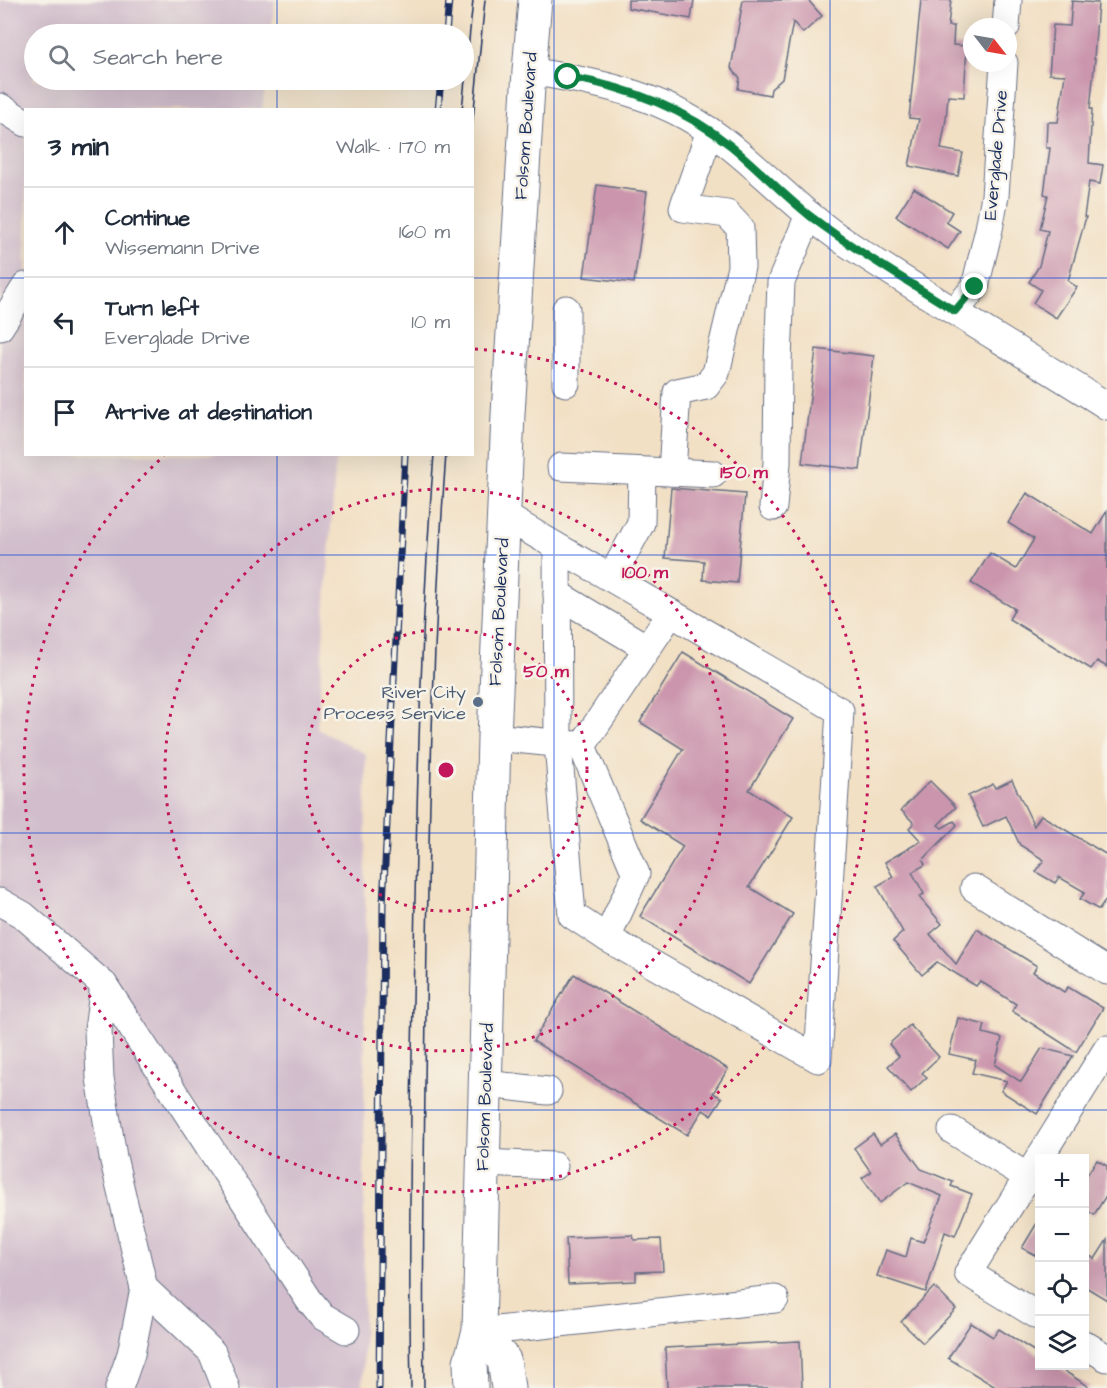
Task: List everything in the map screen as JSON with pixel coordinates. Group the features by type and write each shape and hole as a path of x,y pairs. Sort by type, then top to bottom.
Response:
{"main road":[{"name":"Folsom Boulevard","path":"471,1388 470,1362 479,1332 494,737 503,515 535,0"},
{"path":"479,1332 504,1360 508,1388"}],"street":[{"path":"1007,18 1008,0"},
{"path":"529,72 608,85 672,108 710,130 730,145 809,215 844,241 1107,406"},
{"name":"Everglade Drive","path":"955,311 975,287 990,230 995,196 1003,72"},
{"path":"0,107 24,122"},
{"path":"672,472 677,392 706,386 716,374 741,267 740,228 727,214 683,208 710,130"},
{"path":"772,507 777,463 781,282 809,215"},
{"path":"0,327 24,289"},
{"path":"566,309 566,383"},
{"path":"561,467 713,474"},
{"path":"611,578 641,523 642,471"},
{"path":"503,515 840,711 818,1059 607,938 572,915 570,745 557,594 557,547"},
{"path":"557,594 647,648"},
{"path":"570,745 647,648 671,612"},
{"path":"494,737 570,745"},
{"path":"570,745 636,874 607,938"},
{"path":"974,888 1107,971"},
{"path":"0,902 23,915 104,985 309,1300 322,1316 346,1330"},
{"path":"104,985 98,1030 100,1078 113,1157 144,1288 131,1354 119,1388"},
{"path":"1038,1316 968,1273 1107,1049"},
{"path":"486,1084 548,1091"},
{"path":"952,1130 1028,1177"},
{"path":"483,1163 554,1166"},
{"path":"144,1288 212,1352 226,1388"},
{"path":"479,1332 775,1299"},
{"path":"1089,1347 1107,1358"}],"shaded area":[{"path":"0,0 275,0 272,24 24,24 24,90 265,90 262,108 24,108 24,456 336,456 317,729 366,754 363,1388 0,1388"}],"building":[{"path":"628,0 694,0 691,19 628,8"},
{"path":"743,0 808,0 822,16 803,33 793,22 782,79 771,89 770,95 738,89 740,78 731,68"},
{"path":"921,0 951,0 948,26 954,26 953,45 963,46 963,72 965,72 964,97 948,96 941,149 963,153 958,176 909,166 919,119 909,118"},
{"path":"1072,1 1098,3 1090,109 1092,109 1089,163 1103,165 1100,184 1089,182 1084,217 1086,217 1068,281 1077,287 1056,318 1033,303 1041,290 1029,282 1039,266 1048,231 1040,229 1048,195 1044,194 1050,148 1046,148 1047,122 1058,122 1065,75 1049,74 1053,25 1070,26"},
{"path":"597,185 647,192 634,283 584,277"},
{"path":"914,188 952,212 946,222 960,231 948,249 896,216"},
{"path":"816,349 874,356 860,470 802,463"},
{"path":"671,488 745,494 737,583 703,580 704,561 665,558"},
{"path":"1027,493 1093,534 1107,511 1107,667 1097,661 1091,669 1009,619 1015,609 971,583 990,553 1016,569 1034,539 1008,523"},
{"path":"683,652 793,719 749,790 793,817 749,887 793,914 749,984 640,916 683,846 640,819 683,749 640,722"},
{"path":"1012,780 1034,826 1041,815 1107,855 1107,898 1099,910 1080,899 1085,892 1059,877 1055,883 1036,872 1044,860 1020,845 1006,816 983,827 968,796 993,784 995,788"},
{"path":"930,781 956,807 938,825 942,828 954,821 957,825 923,860 925,865 912,872 924,894 919,897 942,924 930,934 956,964 977,929 1037,966 1033,972 1064,992 1068,987 1103,1008 1076,1052 1012,1011 1016,1004 980,981 976,986 937,962 922,975 893,941 903,932 877,886 893,877 885,862 921,841 909,828 914,823 901,810"},
{"path":"574,974 728,1069 713,1093 722,1098 711,1115 703,1110 687,1135 533,1041"},
{"path":"958,1018 985,1025 983,1033 1002,1038 995,1065 1021,1082 1042,1048 1073,1056 1037,1114 1001,1091 1007,1081 972,1073 976,1060 949,1054"},
{"path":"910,1025 939,1057 922,1073 927,1077 911,1092 888,1066 899,1056 889,1044"},
{"path":"873,1134 880,1144 895,1134 921,1169 953,1182 951,1186 972,1194 955,1236 945,1232 926,1292 877,1276 886,1250 906,1257 911,1238 923,1242 942,1196 908,1182 880,1203 862,1178 871,1172 854,1148"},
{"path":"1097,1160 1107,1166 1107,1194 1094,1215 1089,1212 1089,1172"},
{"path":"1035,1226 1035,1255 1022,1248"},
{"path":"633,1235 634,1240 661,1239 663,1271 636,1272 636,1281 568,1284 566,1238"},
{"path":"1107,1240 1107,1300 1089,1289 1089,1255 1095,1259"},
{"path":"934,1287 956,1309 923,1343 901,1322"},
{"path":"971,1323 993,1337 999,1329 1035,1352 1035,1370 1063,1370 1091,1388 997,1388 948,1358"},
{"path":"800,1341 802,1388 667,1388 665,1348"}],"tram line":[{"path":"471,24 473,0"},
{"path":"474,109 485,0"},
{"path":"462,108 464,90"},
{"path":"411,1388 410,1170 417,828 423,641 434,456"},
{"path":"424,1388 427,942 436,637 446,456"}],"railway":[{"path":"447,24 449,0"},
{"path":"438,108 440,90"},
{"path":"379,1388 383,905 405,456"}],"place":[{"name":"River City Process Service","path":"478,702"}],"route":[{"path":"568,77 635,93 672,108 706,128 730,145 798,207 844,241 955,311 975,287"}]}
